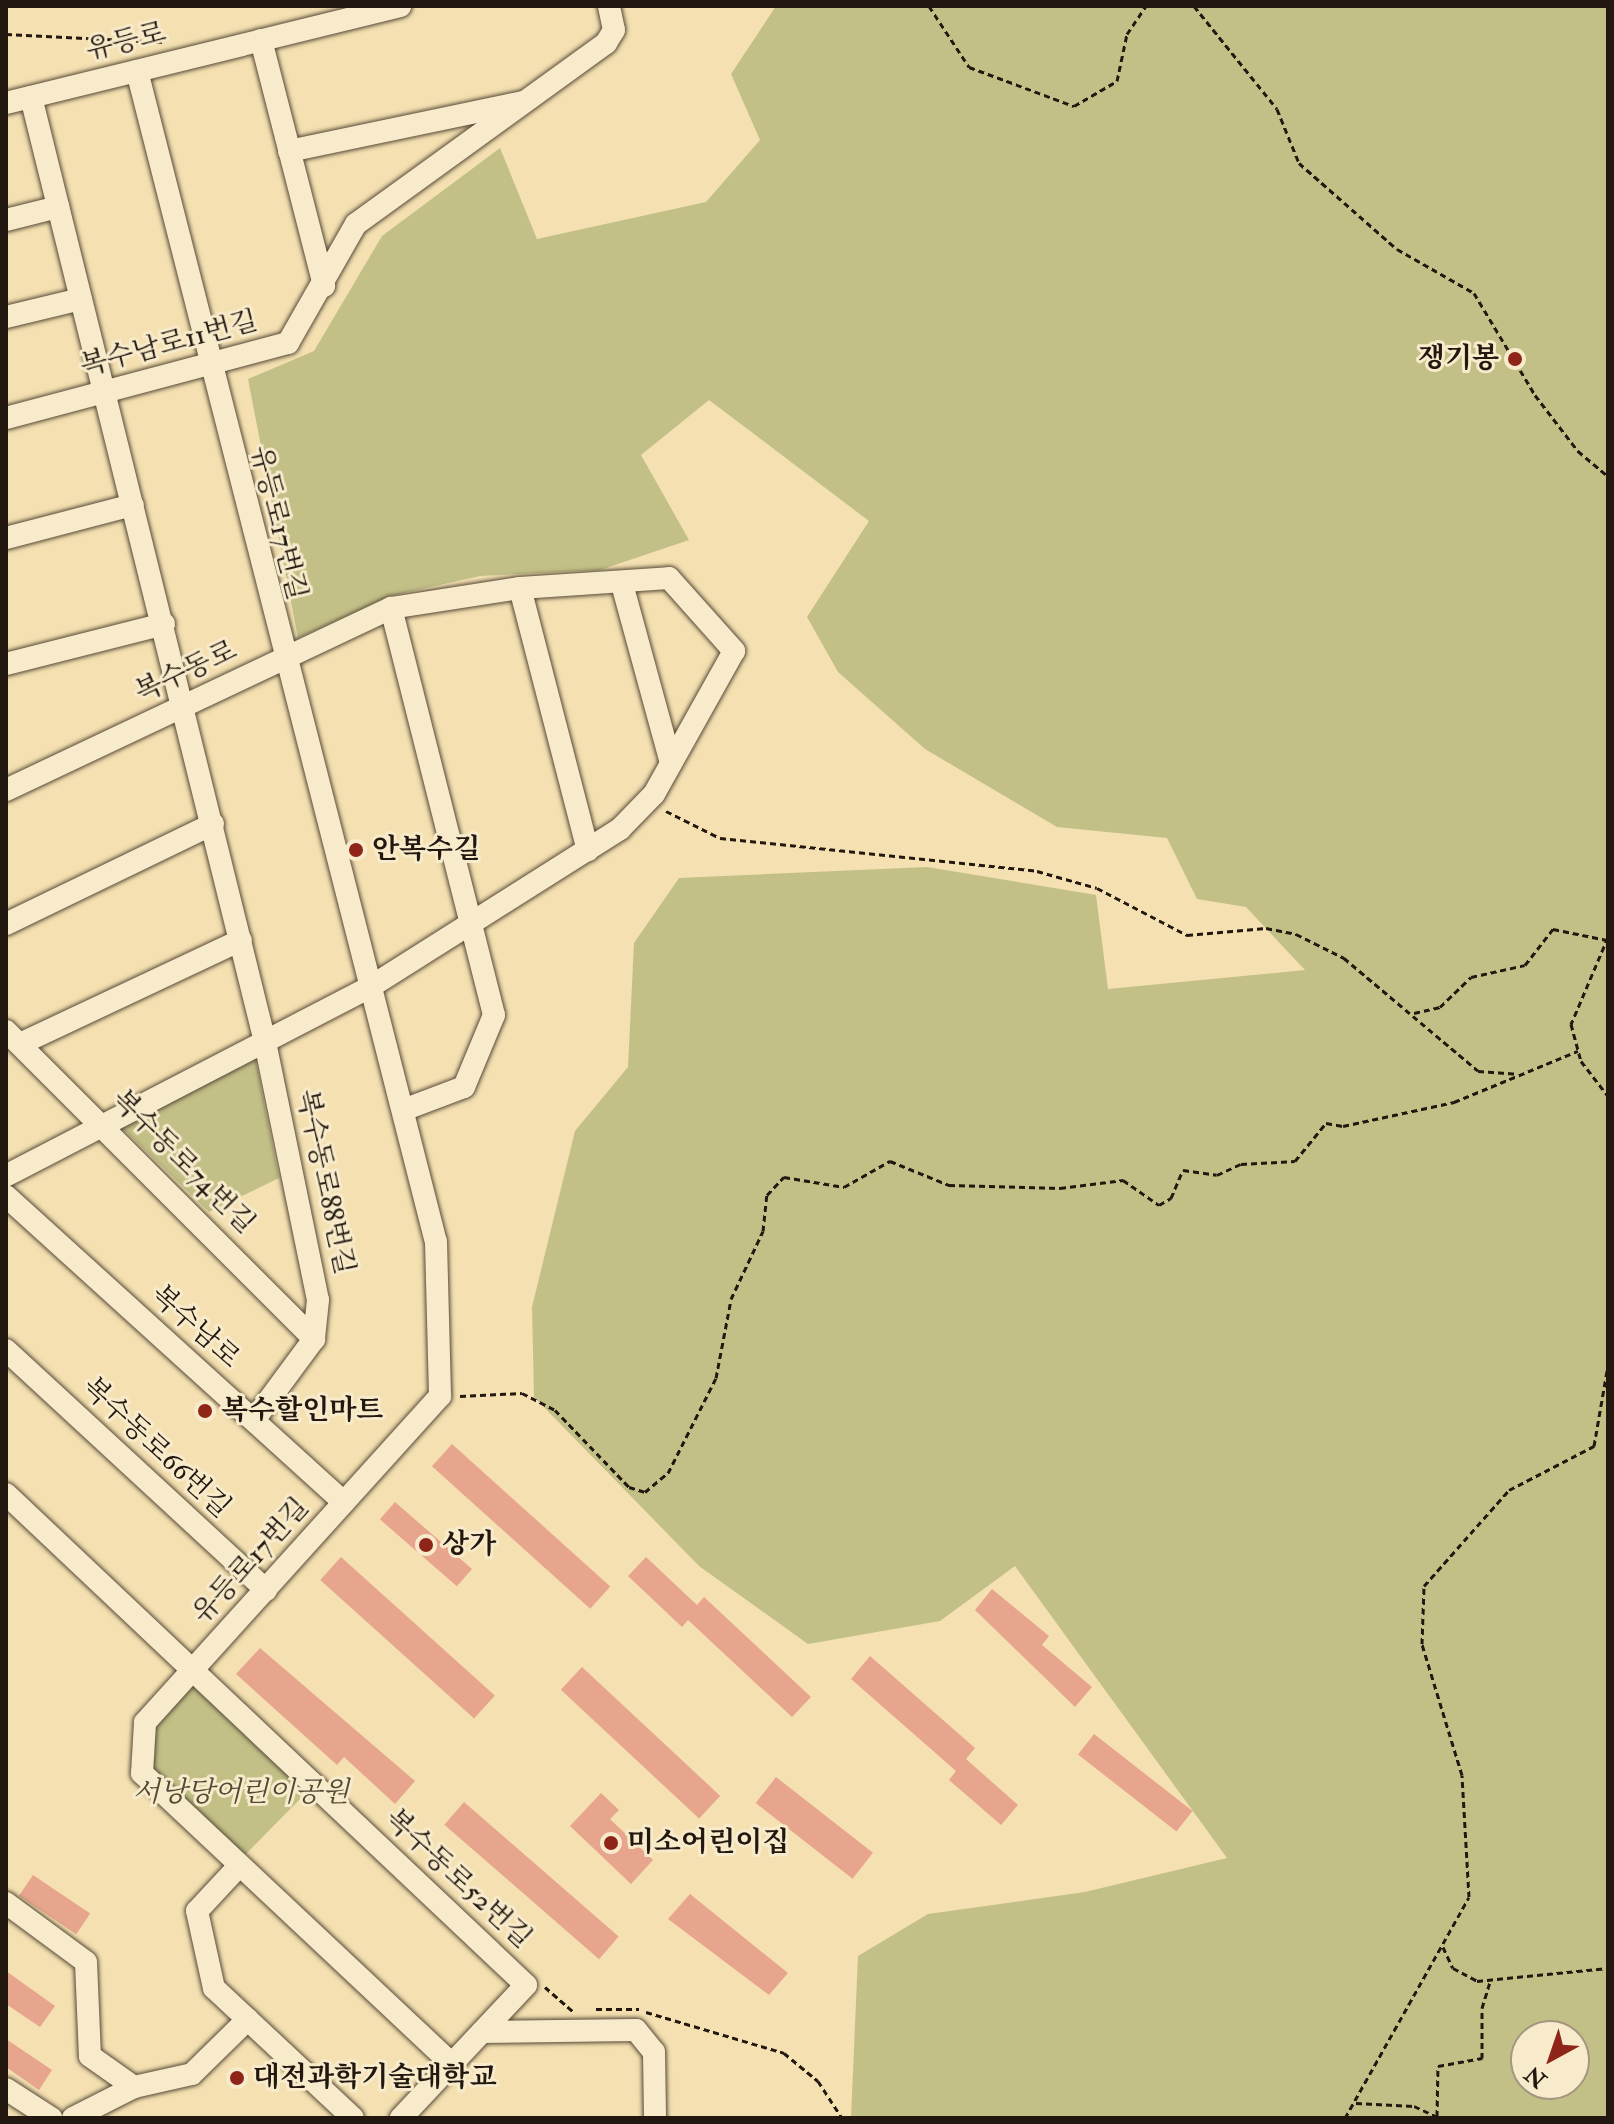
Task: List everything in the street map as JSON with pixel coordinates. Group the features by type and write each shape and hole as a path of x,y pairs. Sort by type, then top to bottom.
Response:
{"street":[{"name":"유등로","path":"6,103 400,6"},
{"name":"복수남로11번길","path":"6,418 288,343 370,211 529,101 606,43 614,30 609,6"},
{"path":"261,40 324,286"},
{"name":"유등로17번길","path":"137,71 282,660 372,986 436,1242 440,1396 145,1723 142,1773 238,1867 452,2064"},
{"name":"복수동로88번길","path":"31,97 185,706 265,1042 318,1300 314,1339"},
{"name":"복수남로11번길","path":"289,151 529,101"},
{"path":"6,220 58,207"},
{"path":"6,317 81,299"},
{"path":"6,538 133,505"},
{"name":"복수동로","path":"6,790 391,608 520,588 622,584 669,578 734,651 648,800 588,850 372,986"},
{"path":"622,584 671,763"},
{"path":"520,588 588,850"},
{"path":"391,608 469,927 494,1015 483,1055 449,1098 403,1110"},
{"path":"6,664 164,624"},
{"path":"6,924 213,824"},
{"path":"13,1037 241,940"},
{"path":"6,1176 372,986"},
{"name":"복수동로74번길","path":"13,1037 105,1125 314,1339"},
{"name":"복수남로","path":"6,1196 344,1502"},
{"path":"254,1420 314,1339"},
{"name":"복수동로66번길","path":"6,1350 266,1590"},
{"name":"복수동로52번길","path":"6,1494 526,1985 401,2118"},
{"path":"238,1867 197,1911 214,1988 353,2118"},
{"path":"6,1903 86,1962 90,2056 134,2087"},
{"path":"73,2118 134,2087 192,2074 248,2019"},
{"path":"482,2032 636,2030 654,2052 655,2118"},
{"path":"6,2089 51,2118"}],"path":[{"path":"929,6 969,67 1074,106 1117,81 1127,34 1146,6"},
{"path":"1194,6 1277,109 1299,163 1397,249 1474,293 1535,395 1608,476"},
{"path":"6,34 146,36 161,40 179,60"},
{"path":"648,800 720,838 1037,871 1097,888 1187,935 1266,928 1296,934 1344,958 1413,1013 1478,1071 1521,1074"},
{"path":"1413,1013 1440,1007 1471,977 1525,965 1553,929 1607,939 1571,1024 1578,1051 1608,1096"},
{"path":"440,1396 522,1393 555,1410 621,1479 645,1492 668,1473 716,1378 731,1299 763,1231 767,1195 784,1177 844,1187 890,1161 949,1185 1060,1188 1123,1180 1159,1205 1171,1198 1183,1170 1217,1175 1241,1164 1295,1161 1326,1123 1343,1126 1454,1102 1578,1051"},
{"path":"1345,2118 1356,2103 1356,2087 1443,1947 1469,1897 1471,1864 1462,1775 1422,1644 1424,1586 1509,1490 1594,1446 1608,1365"},
{"path":"1443,1947 1463,1977 1490,1982 1608,1968"},
{"path":"1356,2103 1414,2106 1439,2117 1438,2066 1482,2058 1482,2008 1490,1982"},
{"path":"526,1985 544,1987 571,2011 629,2005 784,2053 818,2081 842,2118"}],"green space":[{"path":"776,6 1608,6 1608,2118 851,2118 858,1956 928,1914 1085,1892 1227,1858 1015,1566 940,1621 808,1644 699,1566 534,1397 532,1307 575,1131 628,1067 634,943 679,878 927,867 1096,895 1108,989 1305,970 1246,907 1197,899 1167,838 1057,827 925,749 838,672 807,617 869,521 709,400 641,455 689,540 600,570 480,576 390,596 298,638 248,379 314,351 382,236 500,148 537,239 706,202 760,140 731,74"},
{"path":"255,1057 279,1178 209,1212 114,1120"},
{"name":"서낭당어린이공원","path":"191,1679 306,1793 241,1859 150,1765 151,1726"}],"building":[{"path":"452,1444 610,1587 590,1609 432,1466"},
{"name":"상가","path":"395,1502 472,1569 457,1586 380,1519"},
{"path":"341,1557 495,1696 474,1719 320,1580"},
{"path":"646,1557 697,1605 704,1597 811,1697 792,1717 688,1620 682,1627 628,1576"},
{"path":"992,1589 1049,1636 1042,1645 1092,1687 1075,1707 975,1610"},
{"path":"260,1648 415,1781 395,1804 344,1757 337,1765 236,1674"},
{"path":"870,1656 975,1748 966,1759 1018,1805 1001,1825 949,1780 956,1771 851,1679"},
{"path":"582,1667 720,1796 699,1819 561,1690"},
{"path":"1094,1734 1193,1811 1176,1831 1078,1754"},
{"path":"776,1777 873,1853 853,1879 756,1803"},
{"name":"미소어린이집","path":"601,1793 619,1810 610,1819 653,1860 631,1884 570,1826"},
{"path":"464,1802 619,1936 599,1959 444,1825"},
{"path":"33,1875 90,1914 76,1934 19,1896"},
{"path":"690,1894 788,1973 769,1995 668,1919"},
{"path":"6,1971 55,2006 40,2027 6,2004"},
{"path":"6,2039 52,2070 39,2090 6,2067"}],"place":[{"name":"쟁기봉","path":"1515,359"},
{"name":"안복수길","path":"356,850"},
{"name":"복수할인마트","path":"205,1411"},
{"name":"상가","path":"426,1545"},
{"name":"미소어린이집","path":"611,1843"},
{"name":"대전과학기술대학교","path":"237,2078"}]}
